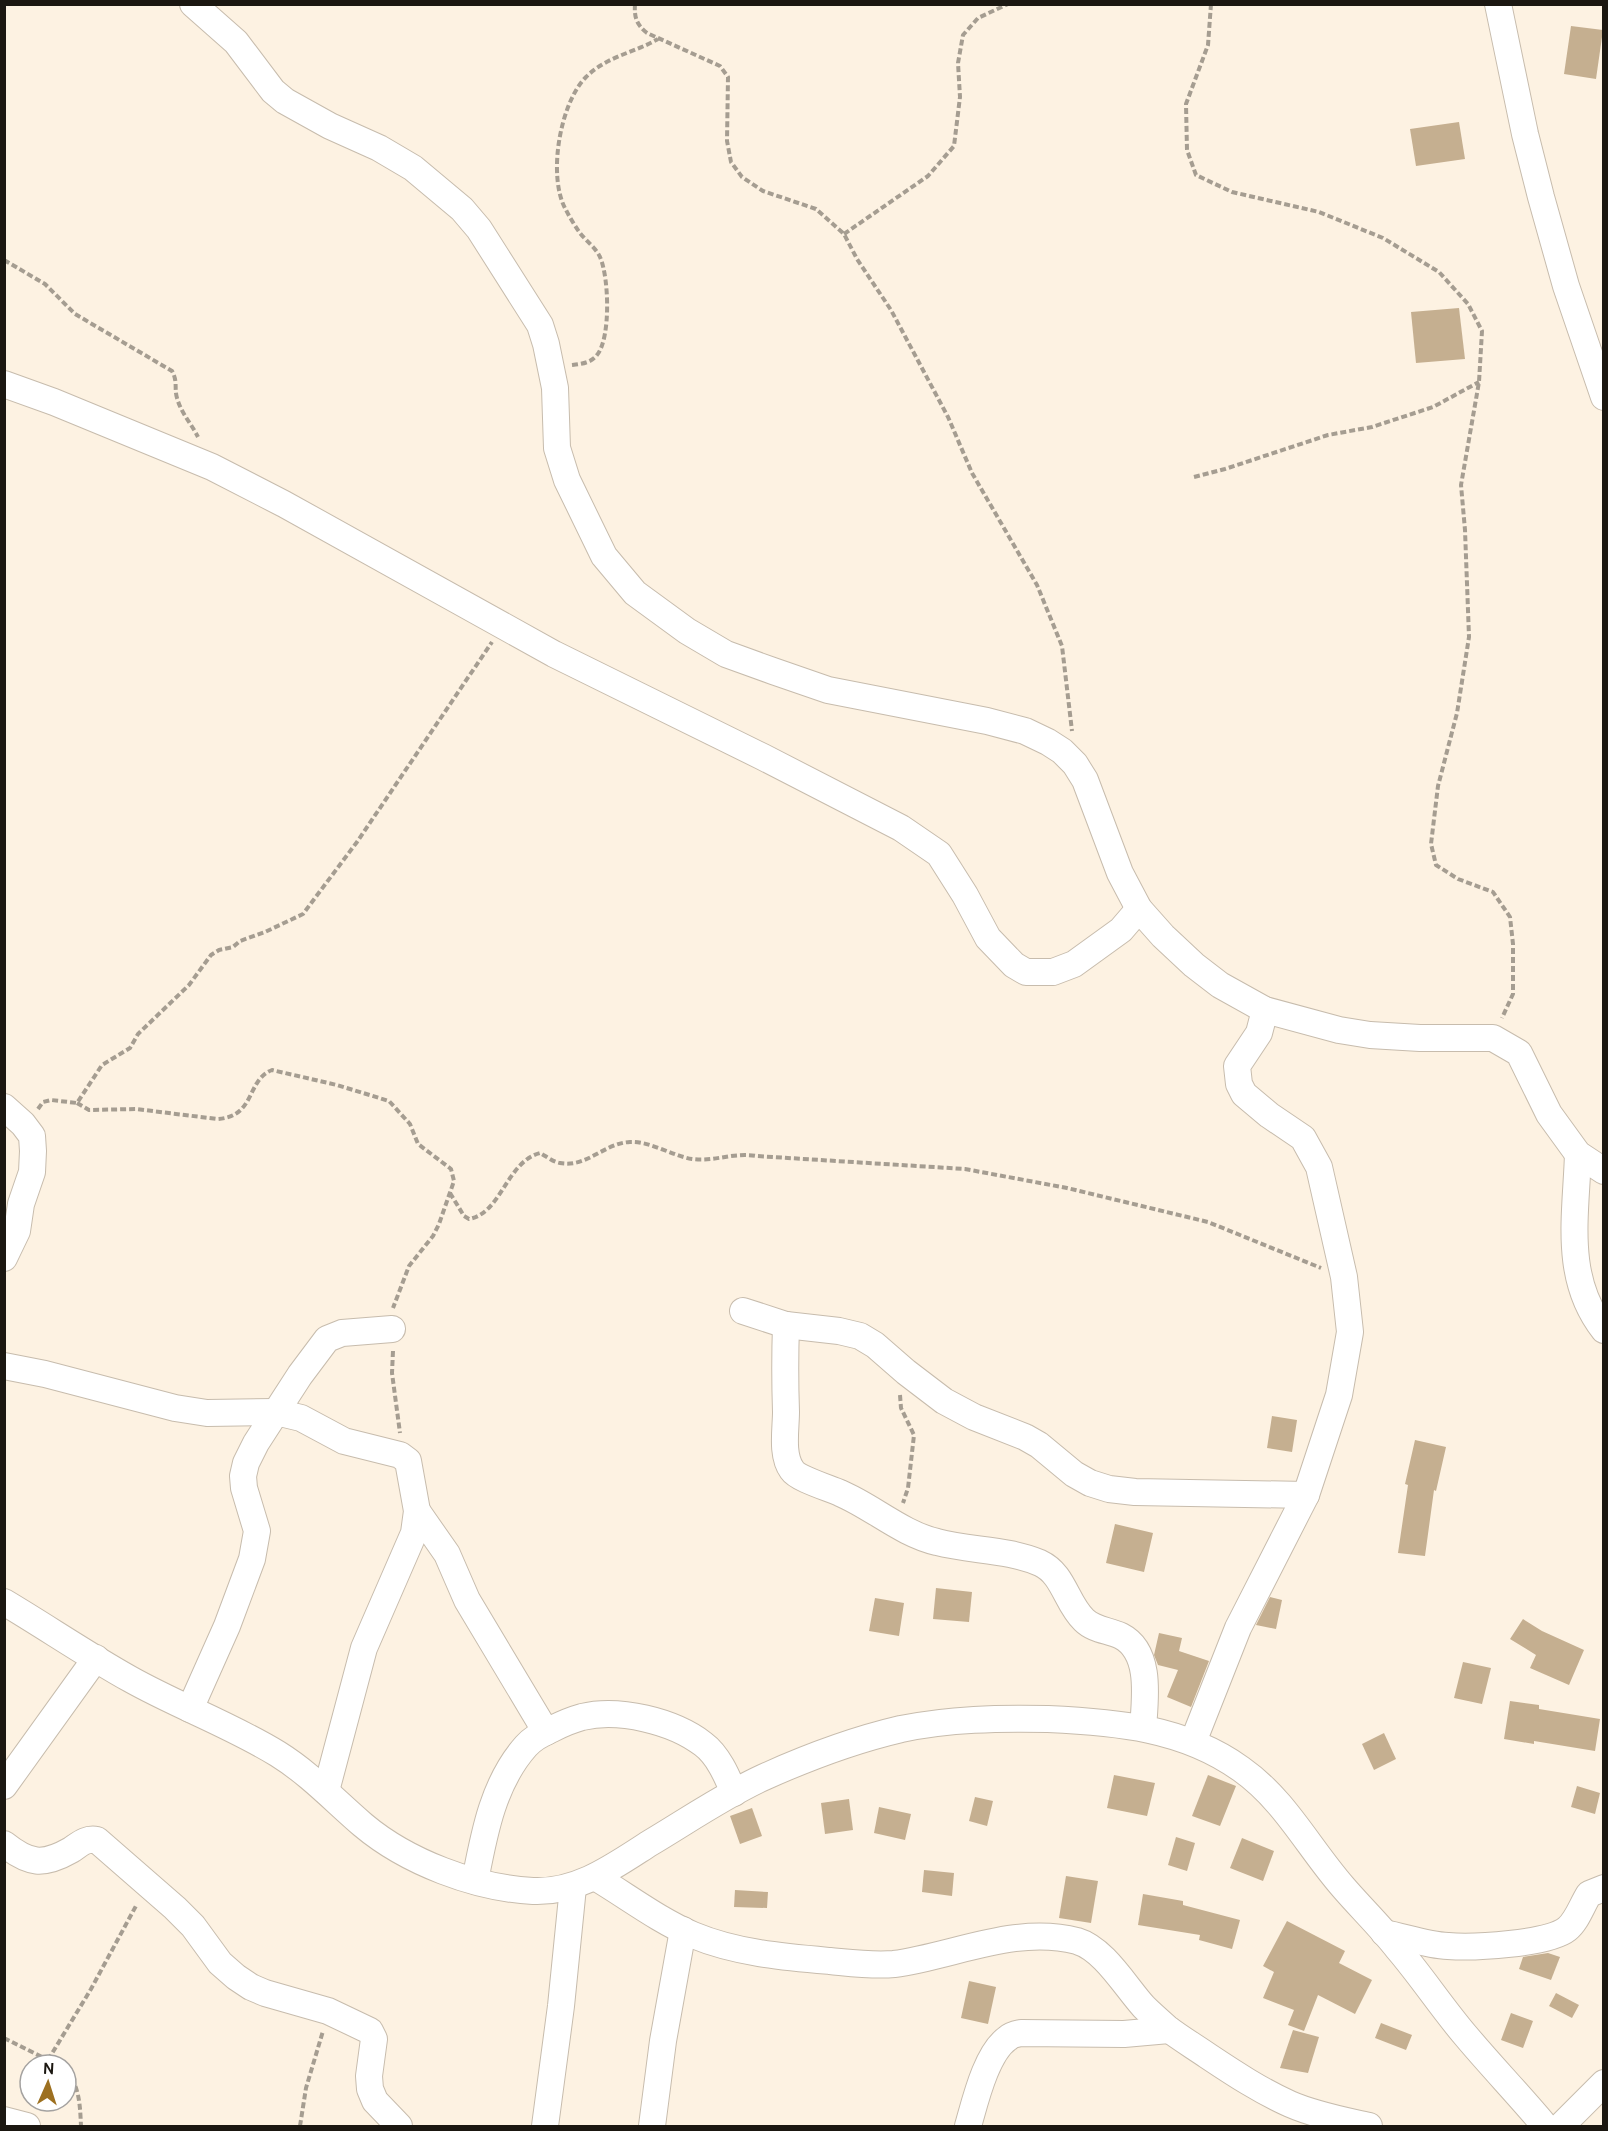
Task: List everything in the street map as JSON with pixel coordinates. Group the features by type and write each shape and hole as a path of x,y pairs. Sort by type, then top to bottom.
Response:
{"street":[{"path":"194,4 236,42 263,81 285,101 330,126 395,157 435,185 462,209 479,229 540,325 555,388 558,447 567,480 603,556 635,593 654,609 726,654 828,690 987,721 1025,731 1048,742 1075,764 1085,780 1120,873 1139,909 1194,965 1220,985 1264,1010 1339,1030 1370,1035 1419,1038 1493,1038 1519,1053 1549,1114 1578,1154 1604,1170"},
{"path":"1498,4 1525,134 1541,197 1566,286 1604,397"},
{"path":"4,384 54,402 212,467 284,504 554,654 901,828 939,854 988,938 1014,965 1026,972 1053,972 1074,964 1121,930 1139,909"},
{"path":"1193,1742 1238,1628 1306,1495 1339,1395 1350,1332 1344,1277 1319,1167 1303,1138 1244,1094 1239,1084 1237,1066 1259,1033 1264,1010"},
{"path":"4,1107 23,1124 32,1136 32,1172 21,1204 17,1231 4,1258"},
{"path":"1578,1154 1573,1250 1579,1281 1591,1315 1604,1330"},
{"path":"743,1311 786,1325 839,1331 860,1336 875,1345 944,1401 974,1417 1025,1437 1039,1445 1074,1474 1090,1483 1109,1489 1135,1492 1306,1495"},
{"path":"786,1325 784,1379 786,1446 792,1470 798,1476 845,1495 891,1521 936,1542 1004,1552 1040,1564 1053,1572 1075,1610 1084,1620 1096,1628 1122,1636 1130,1643 1139,1657 1146,1682 1143,1728"},
{"path":"190,1709 228,1626 252,1559 257,1531 244,1488 243,1476 246,1463 256,1443 313,1356 327,1339 342,1332 392,1329"},
{"path":"4,1366 45,1374 176,1408 207,1413 276,1412 301,1418 344,1441 400,1455 408,1461 417,1511 414,1533 364,1648 326,1791"},
{"path":"417,1511 447,1554 467,1600 546,1732"},
{"path":"4,1602 129,1679 278,1754 326,1791 364,1825 407,1854 426,1864 475,1881 533,1891 584,1882 758,1780 873,1736 949,1721 1013,1718 1117,1723 1193,1742 1236,1765 1258,1781 1285,1809 1340,1884 1384,1933 1462,2032 1545,2127"},
{"path":"4,1786 96,1658"},
{"path":"475,1881 483,1835 510,1765 528,1744 546,1732 583,1717 599,1715 647,1719 680,1729 705,1745 725,1772 734,1793"},
{"path":"4,1844 18,1855 30,1860 41,1861 51,1860 88,1839 97,1840 148,1883 193,1926 220,1963 236,1977 265,1993 328,2011 370,2031 374,2039 369,2076 370,2089 375,2101 399,2127"},
{"path":"584,1882 683,1930 724,1945 762,1954 855,1964 892,1964 979,1944 1014,1939 1044,1937 1077,1941 1094,1949 1145,2008 1169,2030 1239,2076 1292,2105 1369,2127"},
{"path":"544,2127 561,2006 584,1882"},
{"path":"1384,1933 1446,1946 1536,1940 1566,1930 1572,1924 1588,1894 1604,1888"},
{"path":"652,2127 663,2041 683,1930"},
{"path":"968,2127 988,2068 998,2047 1009,2037 1021,2033 1124,2034 1169,2030"},
{"path":"1561,2127 1604,2083"},
{"path":"4,2120 27,2127"}],"path":[{"path":"635,4 634,15 640,27 647,33 720,66 728,77 727,141 731,162 741,177 763,191 816,209 844,234 857,259 891,310 948,417 972,473 1037,585 1062,646 1075,764"},
{"path":"844,234 928,176 954,146 960,97 958,63 963,35 978,18 1008,4"},
{"path":"1211,4 1208,45 1186,104 1187,150 1197,175 1232,192 1319,212 1383,238 1439,272 1468,304 1482,331 1479,382 1461,485 1469,638 1457,713 1438,786 1431,844 1436,865 1458,879 1493,892 1510,917 1513,944 1513,994 1493,1038"},
{"path":"551,369 587,363 597,356 604,334 607,308 605,274 600,256 580,233 564,208 557,176 560,138 572,97 586,77 605,62 645,46 658,38"},
{"path":"4,260 45,284 75,314 172,370 177,381 176,396 183,415 195,432 212,467"},
{"path":"1194,477 1328,435 1372,427 1423,410 1479,382"},
{"path":"77,1103 102,1065 130,1048 138,1034 189,985 211,955 303,914 357,842 503,626"},
{"path":"32,1136 39,1106 51,1100 77,1103 89,1110 136,1109 218,1119 229,1118 237,1114 261,1077 272,1070 337,1085 389,1101 410,1124 418,1144 451,1169 454,1181 433,1236 409,1266 393,1305 392,1374 401,1439 400,1455"},
{"path":"450,1193 464,1216 469,1219 474,1218 490,1206 518,1166 531,1155 540,1153 558,1163 582,1162 612,1146 631,1142 690,1159 705,1160 743,1154 966,1169 1067,1188 1208,1222 1344,1277"},
{"path":"891,1521 902,1505 908,1488 914,1435 901,1408 900,1367"},
{"path":"52,2053 91,1989 148,1883"},
{"path":"300,2127 306,2088 328,2011"},
{"path":"4,2038 34,2053"},
{"path":"78,2096 81,2127"}],"building":[{"path":"1571,26 1603,30 1596,79 1564,74"},
{"path":"1459,122 1465,159 1416,166 1410,129"},
{"path":"1459,308 1465,359 1416,363 1411,312"},
{"path":"1272,1416 1297,1420 1292,1452 1267,1448"},
{"path":"1415,1440 1446,1447 1436,1491 1434,1490 1425,1556 1398,1553 1408,1485 1405,1484"},
{"path":"1115,1524 1153,1533 1144,1572 1106,1563"},
{"path":"936,1588 972,1592 969,1622 933,1619"},
{"path":"1270,1597 1282,1600 1276,1629 1256,1625"},
{"path":"875,1598 904,1603 899,1636 869,1631"},
{"path":"1523,1619 1542,1631 1584,1650 1569,1685 1530,1668 1536,1655 1510,1639"},
{"path":"1159,1633 1182,1638 1179,1651 1209,1661 1191,1707 1167,1697 1178,1670 1158,1665 1154,1655"},
{"path":"1463,1662 1491,1668 1482,1704 1454,1698"},
{"path":"1510,1701 1539,1705 1539,1709 1600,1719 1595,1751 1534,1741 1534,1744 1504,1739"},
{"path":"1384,1733 1396,1759 1374,1770 1362,1744"},
{"path":"1114,1775 1155,1783 1147,1816 1107,1808"},
{"path":"1208,1775 1236,1786 1220,1826 1192,1816"},
{"path":"1577,1786 1600,1793 1595,1814 1571,1807"},
{"path":"975,1797 993,1801 987,1826 969,1821"},
{"path":"849,1799 853,1830 825,1834 821,1803"},
{"path":"879,1807 911,1814 905,1840 874,1833"},
{"path":"752,1808 762,1836 740,1844 730,1816"},
{"path":"1176,1837 1195,1843 1187,1871 1168,1865"},
{"path":"1242,1838 1274,1851 1263,1881 1230,1868"},
{"path":"924,1870 954,1873 952,1896 922,1892"},
{"path":"1066,1876 1098,1881 1091,1923 1059,1918"},
{"path":"735,1890 768,1892 767,1908 734,1907"},
{"path":"1143,1894 1183,1901 1183,1905 1240,1920 1232,1949 1199,1940 1200,1935 1138,1925"},
{"path":"1287,1921 1345,1951 1339,1963 1372,1980 1355,2014 1318,1995 1304,2031 1288,2025 1294,2010 1263,1998 1274,1972 1263,1966"},
{"path":"1548,1953 1560,1957 1551,1980 1519,1969 1523,1957"},
{"path":"969,1981 996,1987 988,2024 961,2018"},
{"path":"1556,1993 1579,2005 1572,2018 1549,2006"},
{"path":"1511,2013 1533,2021 1523,2048 1501,2040"},
{"path":"1381,2023 1412,2035 1406,2050 1375,2038"},
{"path":"1293,2030 1319,2037 1308,2073 1280,2068"}]}
